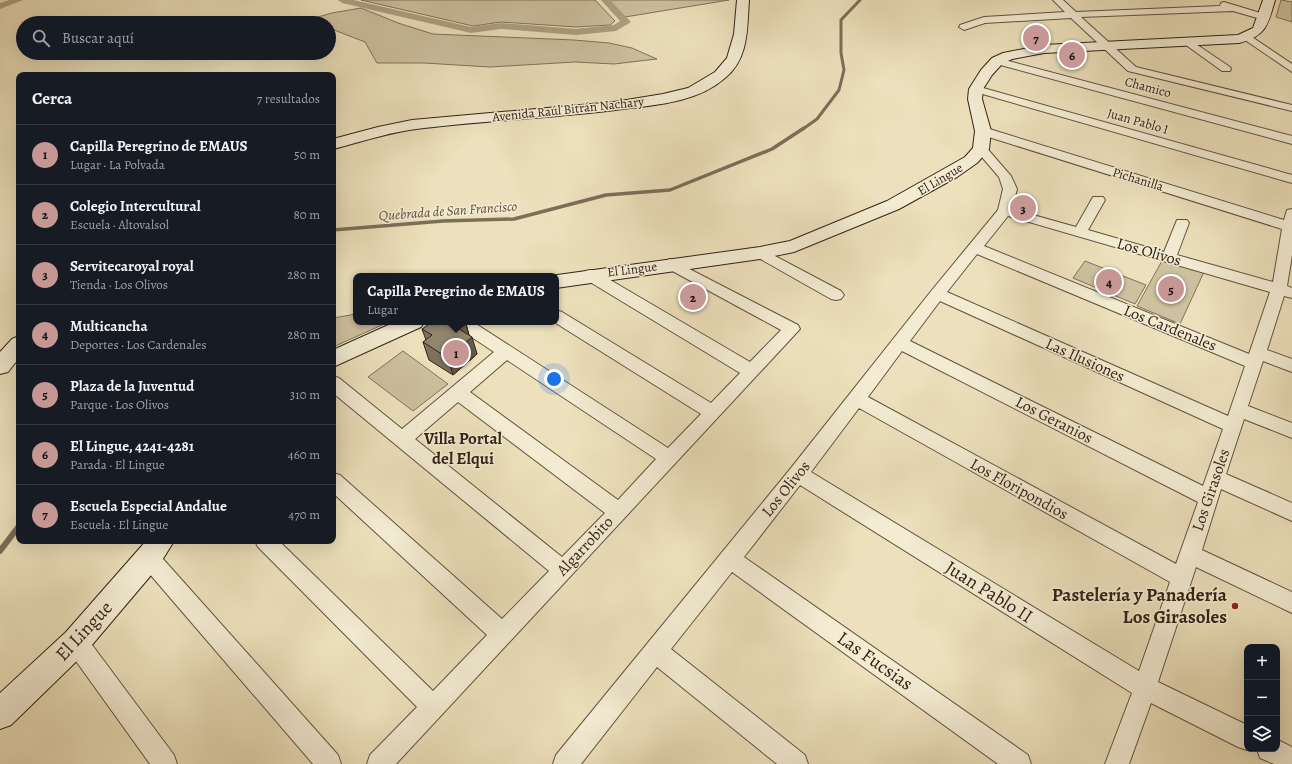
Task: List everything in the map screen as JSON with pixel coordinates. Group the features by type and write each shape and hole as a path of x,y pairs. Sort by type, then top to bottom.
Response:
{"street":[{"name":"Avenida Raúl Bitrán Nachary","path":"336,143 356,136 422,123 551,113 645,102 680,95 705,85 720,76 730,65 738,44 743,0"},
{"path":"1058,0 1105,46 1132,69 1292,108"},
{"path":"1211,0 1264,17"},
{"path":"981,148 983,131 975,99 976,89 986,73 997,61 1022,52 1044,49 1190,43 1249,38 1260,28 1269,0"},
{"path":"964,27 984,20 1234,8"},
{"path":"1249,38 1289,65"},
{"path":"1190,43 1226,69"},
{"name":"Chamico","path":"997,61 1292,140"},
{"name":"Juan Pablo I","path":"976,89 1292,179"},
{"name":"Pichanilla","path":"983,131 1291,222"},
{"name":"Los Olivos","path":"567,764 798,474 937,294 1005,211 1010,189 1005,176 981,148"},
{"name":"El Lingue","path":"559,280 760,253 794,246 893,205 951,174 971,160 981,148"},
{"path":"1079,233 1098,200"},
{"name":"Los Olivos","path":"1005,211 1285,291"},
{"name":"Los Girasoles","path":"1117,764 1145,688 1214,478 1256,358 1285,291 1291,222"},
{"path":"1169,258 1182,223"},
{"name":"Los Cardenales","path":"975,248 1256,358 1292,366"},
{"path":"760,253 836,295"},
{"name":"Algarrobito","path":"379,764 792,329 670,264"},
{"path":"590,275 751,372"},
{"name":"Las Ilusiones","path":"937,294 1236,418 1292,431"},
{"path":"559,318 712,412"},
{"path":"336,358 407,325"},
{"path":"465,325 669,458"},
{"name":"Los Geranios","path":"900,343 1208,498"},
{"path":"0,366 16,347"},
{"path":"401,440 505,352"},
{"path":"336,386 401,440 563,570"},
{"path":"458,392 618,511"},
{"name":"Los Floripondios","path":"857,399 1182,578"},
{"name":"Juan Pablo II","path":"798,474 1145,688 1244,737"},
{"path":"1214,478 1292,512"},
{"path":"336,484 502,634"},
{"path":"268,544 433,708"},
{"path":"155,550 329,764"},
{"name":"El Lingue","path":"0,714 76,642 155,550"},
{"path":"1189,554 1292,603"},
{"name":"Las Fucsias","path":"730,559 1019,764"},
{"path":"76,642 165,764"},
{"path":"656,651 796,764"},
{"path":"1275,752 1292,760"}],"shaded area":[{"path":"361,0 595,0 615,21 610,25 576,27 501,22 473,26"},
{"path":"608,0 729,0 625,17"},
{"path":"1281,0 1292,2 1292,22 1276,17"},
{"path":"361,8 398,23 433,34 574,40 609,43 632,48 657,59 614,64 575,62 490,67 424,63 377,63 365,42 336,31 336,16 321,16"},
{"path":"1163,259 1204,272 1180,324 1137,306"},
{"path":"1085,261 1146,285 1135,304 1073,278"},
{"path":"353,315 353,325 382,325 336,346 336,317"},
{"path":"403,351 448,384 413,411 368,377"}],"building":[{"path":"428,325 465,325 459,329 472,337 448,358 423,342 432,335 422,329"}],"waterway":[{"path":"0,6 19,0"},
{"path":"342,0 471,30 501,26 576,32 616,28 626,22 605,0"},
{"name":"Quebrada de San Francisco","path":"803,129 817,119 839,90 844,70 841,53 841,20 860,0"},
{"name":"Quebrada de San Francisco","path":"336,230 443,221 514,219 606,195 670,190 772,149 804,128"},
{"name":"Quebrada de San Francisco","path":"0,551 16,530"}],"place":[{"name":"Escuela Especial Andalue","path":"1036,38"},
{"name":"El Lingue, 4241-4281","path":"1072,55"},
{"name":"Servitecaroyal royal","path":"1023,208"},
{"name":"Multicancha","path":"1109,282"},
{"name":"Plaza de la Juventud","path":"1171,289"},
{"name":"Colegio Intercultural","path":"693,297"},
{"name":"Capilla Peregrino de EMAUS","path":"456,353"},
{"name":"Pastelería y Panadería Los Girasoles","path":"1235,606"}],"district":[{"name":"Villa Portal del Elqui","path":"463,448"}]}
